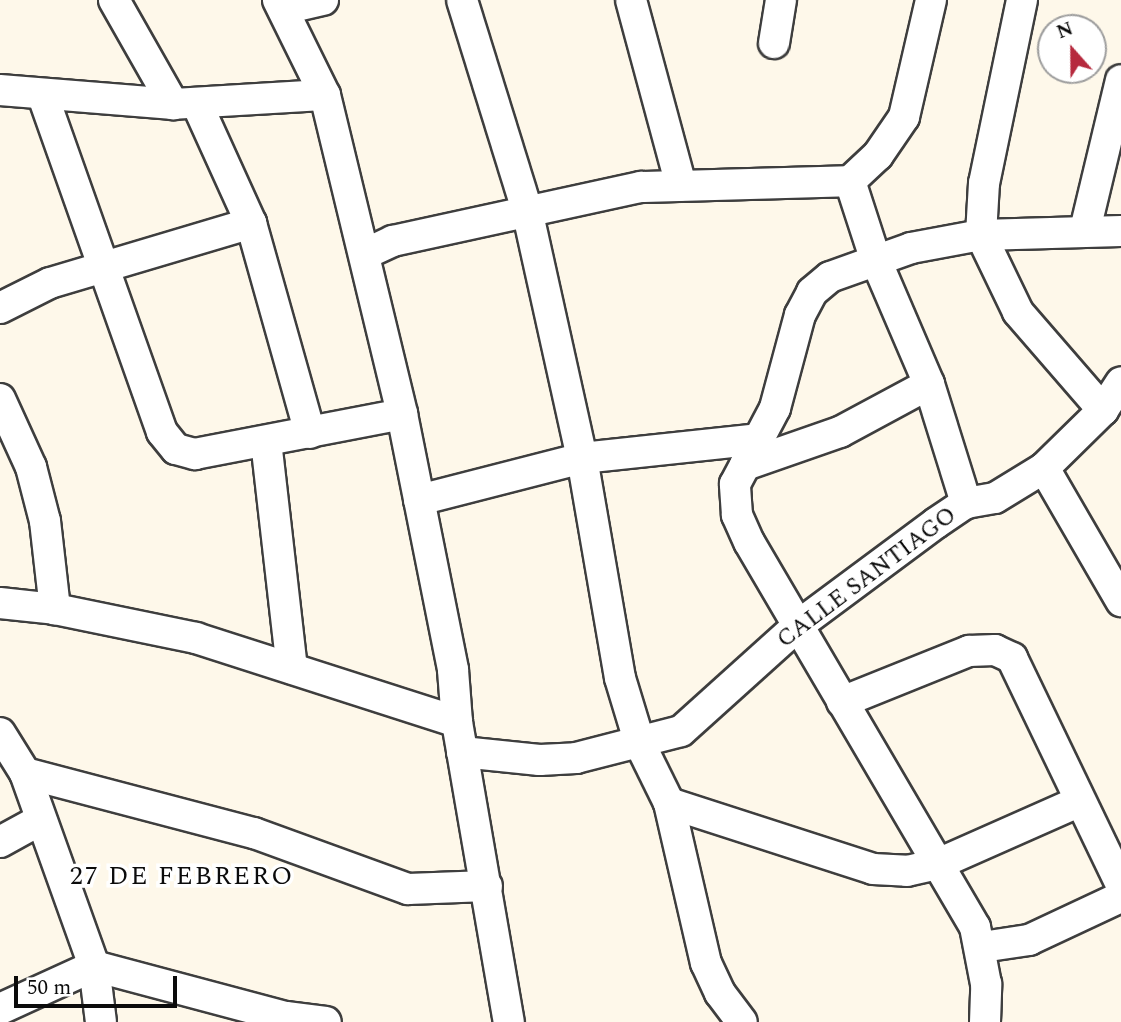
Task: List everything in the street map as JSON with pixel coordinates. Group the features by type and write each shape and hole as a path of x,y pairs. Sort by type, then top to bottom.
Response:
{"street":[{"path":"114,0 185,104 251,223 310,433"},
{"path":"323,0 281,5 325,94 402,414 453,670 457,722 509,1022"},
{"path":"462,0 527,210 582,458 620,678 640,744 669,803 706,963 720,993 742,1022"},
{"path":"631,0 681,186"},
{"path":"774,43 781,0"},
{"path":"365,254 393,241 641,187 850,181 878,155 904,117 931,0"},
{"path":"1022,0 984,183 981,235 1018,312 1103,410"},
{"path":"1086,230 1121,80"},
{"path":"0,90 43,96 185,104 325,94"},
{"path":"43,96 106,267 162,432 176,449 195,454 402,414"},
{"path":"850,181 875,258 929,384 966,503"},
{"path":"0,308 50,283 251,223"},
{"path":"985,1022 982,947 964,904 842,702 737,515 735,484 775,408 800,315 812,292 830,277 875,258 981,235 1121,231"},
{"name":"CALLE SANTIAGO","path":"463,752 540,761 576,758 640,744 681,731 800,624 966,503 995,498 1044,468 1103,410 1121,382"},
{"path":"746,465 840,432 929,384"},
{"path":"0,399 31,467 46,521 55,609"},
{"path":"419,500 582,458 760,439"},
{"path":"266,441 292,669"},
{"path":"1044,468 1121,599"},
{"path":"0,603 55,609 196,638 457,722"},
{"path":"842,702 969,651 995,650 1015,664 1121,884"},
{"path":"0,733 26,773 40,820 94,966 101,1022"},
{"path":"26,773 254,833 408,889 487,886"},
{"path":"669,803 873,869 907,871 938,864 1080,801"},
{"path":"0,842 40,820"},
{"path":"982,947 1029,940 1121,897"},
{"path":"0,1009 94,966 286,1017 326,1022"}],"district":[{"name":"27 DE FEBRERO","path":"182,877"}]}
